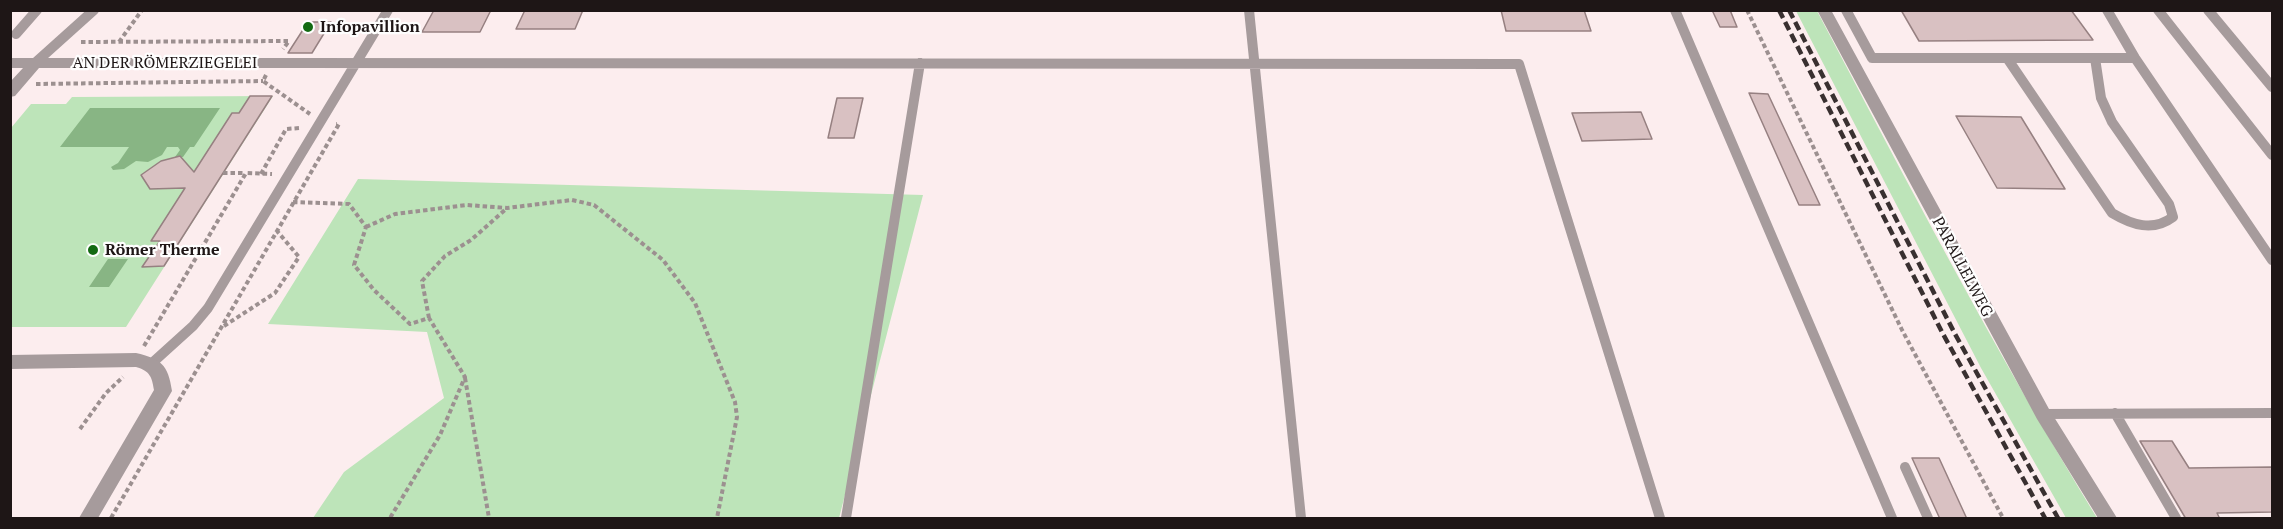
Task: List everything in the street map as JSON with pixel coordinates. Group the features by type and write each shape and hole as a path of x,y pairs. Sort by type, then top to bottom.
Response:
{"street":[{"name":"PARALLELWEG","path":"1824,10 2043,414 2108,519"},
{"name":"AN DER RÖMERZIEGELEI","path":"10,63 294,63"},
{"path":"14,88 35,63"},
{"path":"10,362 143,362 161,375 163,391 153,411 88,519"}],"lane":[{"path":"16,34 37,10"},
{"path":"35,63 94,10"},
{"path":"143,362 193,327 208,308 274,203 317,119 356,63 388,10"},
{"path":"1249,10 1301,519"},
{"path":"1675,10 1892,519"},
{"path":"1846,10 1872,58 2135,58"},
{"path":"2107,10 2135,58 2272,260"},
{"path":"2158,10 2272,155"},
{"path":"2208,10 2272,87"},
{"path":"2007,58 2112,213 2127,224 2147,226 2166,224 2173,217 2169,204 2112,122 2101,98 2095,58"},
{"path":"294,63 1519,64 1660,519"},
{"path":"846,519 920,63"},
{"path":"2115,413 2176,519"},
{"path":"2043,414 2272,413"},
{"path":"1905,467 1928,519"}],"path":[{"path":"118,42 142,10"},
{"path":"1747,10 1848,222 1972,464 2003,519"},
{"path":"57,42 289,41 263,81"},
{"path":"14,88 263,81 317,119 339,124 111,519"},
{"path":"261,174 286,129 308,128 317,119"},
{"path":"223,173 289,174"},
{"path":"80,429 106,393 143,362 246,173"},
{"path":"429,318 410,324 374,290 354,265 366,227 395,214 433,208 467,205 507,208 572,200 594,205 663,260 696,303 730,388 737,417 724,469 717,519"},
{"path":"274,203 349,204 366,227"},
{"path":"489,519 465,377 429,318 422,281 445,256 471,240 507,208"},
{"path":"224,326 275,292 299,257 277,231"},
{"path":"390,519 440,435 465,377"}],"shaded area":[{"path":"1796,11 1817,11 1988,330 2097,518 2066,518 1981,368"},
{"name":"Römer Therme","path":"273,96 126,327 11,327 11,128 31,104 66,104 72,97"},
{"path":"90,108 220,108 194,147 190,147 183,157 175,157 180,150 178,147 167,147 162,155 148,162 136,161 124,169 113,170 111,167 118,163 129,147 60,147"},
{"path":"358,179 923,195 839,518 313,518 344,472 444,398 427,332 268,324"},
{"path":"108,259 128,259 109,287 89,287"}],"building":[{"path":"434,10 491,10 480,32 422,32"},
{"path":"525,10 583,10 575,29 516,29"},
{"path":"1501,10 1584,10 1591,31 1506,31"},
{"path":"1712,10 1730,10 1737,27 1720,27"},
{"path":"1901,10 2071,10 2093,40 1919,41"},
{"name":"Infopavillion","path":"308,22 331,22 312,53 288,53"},
{"path":"1749,93 1768,94 1820,205 1799,205"},
{"path":"250,96 272,96 164,266 142,267 160,241 151,241 185,188 150,189 141,175 161,161 180,156 194,172 232,113 239,113"},
{"path":"837,98 863,98 854,138 828,138"},
{"path":"1641,112 1652,139 1582,141 1572,113"},
{"path":"1956,116 2021,117 2065,189 1997,188"},
{"path":"2140,441 2172,441 2189,468 2272,467 2272,512 2217,513 2220,519 2186,519"},
{"path":"1912,458 1939,458 1967,519 1940,519"}],"railway":[{"path":"1779,10 1943,334 2045,518"},
{"path":"1789,10 1955,334 2058,518"}],"place":[{"name":"Infopavillion","path":"308,27"},
{"name":"Römer Therme","path":"93,250"}]}
